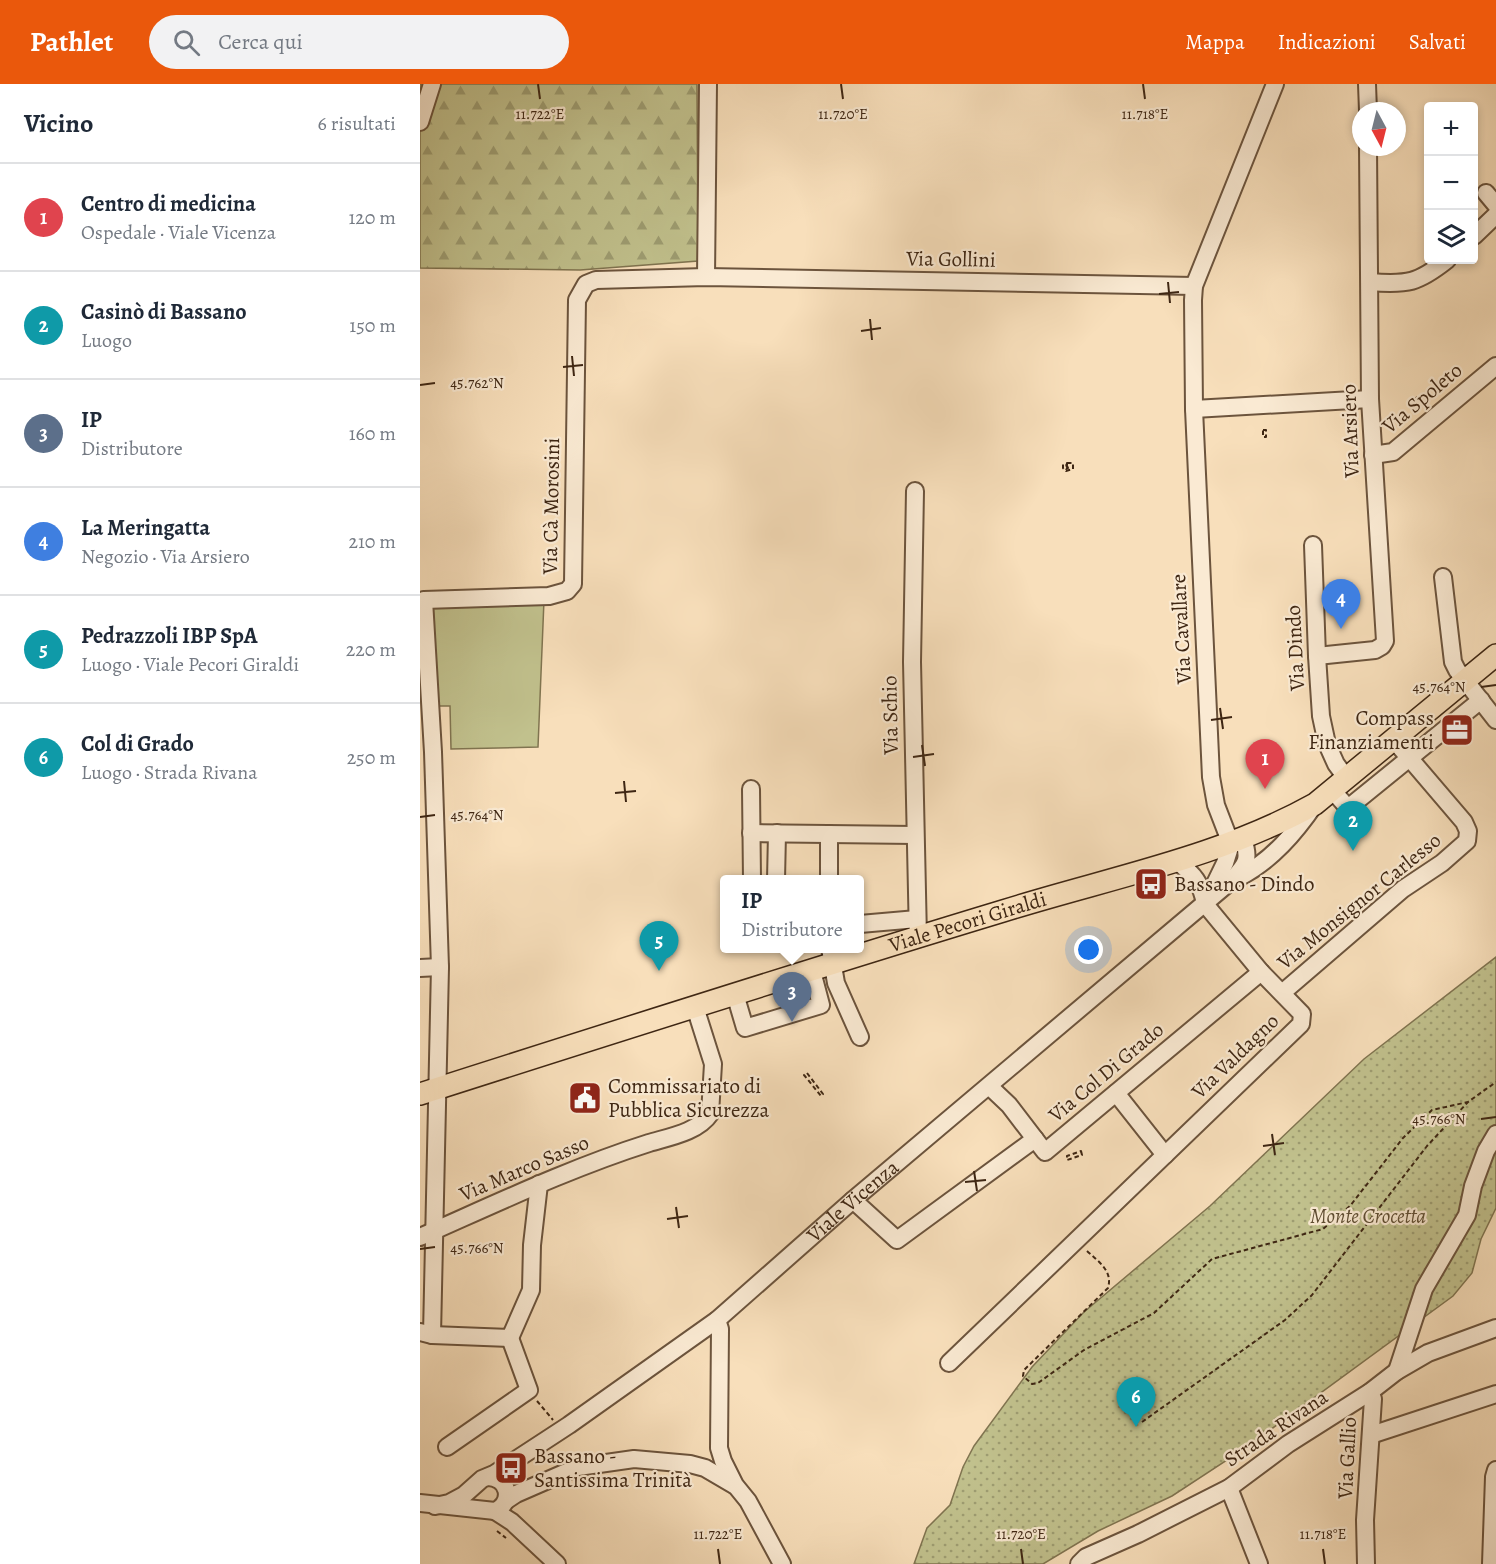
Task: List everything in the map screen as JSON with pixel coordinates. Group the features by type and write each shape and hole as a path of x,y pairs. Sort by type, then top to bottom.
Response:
{"main road":[{"path":"1237,841 1285,821 1315,804 1496,655"},
{"name":"Viale Pecori Giraldi","path":"864,947 917,928 1003,910 1177,861 1237,841"},
{"name":"Viale Pecori Giraldi","path":"429,1091 735,994 847,953"}],"street":[{"path":"420,122 432,84"},
{"path":"706,277 708,84"},
{"name":"Via Cavallare","path":"1237,841 1216,805 1211,777 1194,410 1194,286 1275,84"},
{"path":"1367,84 1368,102"},
{"name":"Via Arsiero","path":"1317,656 1375,650 1385,641 1370,399 1368,156"},
{"path":"1478,231 1496,215"},
{"path":"1370,282 1394,284 1422,279 1443,264"},
{"name":"Via Gollini","path":"706,277 1194,286"},
{"name":"Via Cà Morosini","path":"426,1333 429,1091 440,967 426,752 422,601 549,597 567,591 573,584 577,300 586,284 596,280 706,277"},
{"name":"Via Spoleto","path":"1373,455 1393,452 1496,366"},
{"path":"1194,410 1370,399"},
{"name":"Via Schio","path":"915,490 912,662 917,928"},
{"name":"Via Dindo","path":"1313,545 1317,656 1322,717 1340,785"},
{"path":"1443,577 1453,662 1496,720"},
{"path":"1340,785 1348,808 1480,700"},
{"name":"Via Monsignor Carlesso","path":"1282,993 1403,889 1442,863 1467,841 1468,831 1464,822 1394,740"},
{"path":"751,789 752,875"},
{"path":"1231,881 1254,870 1295,834 1315,804"},
{"path":"752,833 915,835"},
{"path":"776,875 777,833"},
{"path":"829,834 829,875"},
{"path":"1204,904 1237,841 1248,852 1246,863 1231,881"},
{"name":"Via Valdagno","path":"950,1363 1301,1024 1302,1014 1262,972 1204,904 1202,888 1191,873 1177,861"},
{"name":"Viale Vicenza","path":"427,1504 449,1503 561,1429 717,1320 853,1200 990,1087 1231,881"},
{"path":"864,924 917,928"},
{"path":"735,994 745,1028 821,1005 824,961"},
{"path":"824,961 860,1037"},
{"path":"420,968 440,967"},
{"name":"Via Col Di Grado","path":"990,1087 1009,1105 1045,1152 1262,972"},
{"name":"Via Marco Sasso","path":"427,1234 538,1184 635,1147 688,1130 706,1121 710,1114 713,1064 695,1007"},
{"path":"1116,1093 1165,1155"},
{"path":"1397,1371 1424,1289 1467,1215 1476,1177 1486,1150 1496,1134"},
{"path":"853,1200 897,1240 1035,1138"},
{"path":"447,1447 529,1390 510,1338 531,1290 532,1245 538,1184"},
{"path":"717,1320 720,1329 719,1448 735,1485 748,1501 782,1564"},
{"name":"Strada Rivana","path":"1079,1564 1086,1557 1138,1534 1229,1488 1288,1444 1370,1392 1397,1371 1428,1353 1496,1328"},
{"path":"426,1333 510,1338"},
{"name":"Via Gallio","path":"1366,1564 1365,1520 1373,1399 1370,1392"},
{"path":"1371,1435 1496,1394"},
{"path":"427,1504 498,1506 549,1480 589,1465 634,1459 702,1464 711,1462 719,1448"},
{"path":"690,1464 705,1468 735,1485"},
{"path":"1491,1564 1496,1470"},
{"path":"498,1506 508,1494 504,1483 499,1479 481,1482 473,1493 475,1504 498,1506 557,1564"},
{"path":"1229,1488 1259,1564"}],"path":[{"path":"807,1073 823,1094 821,1096 804,1075 807,1073"},
{"path":"1142,1422 1285,1320 1312,1295 1427,1146 1468,1102 1496,1082"},
{"path":"1076,1241 1108,1273 1110,1281 1108,1288 1024,1370 1023,1376 1032,1384 1038,1383 1084,1350 1154,1312 1212,1259 1323,1229 1350,1206 1403,1138 1432,1110 1468,1102"},
{"path":"529,1390 561,1429"},
{"path":"493,1528 510,1541"}],"green space":[{"path":"420,84 697,84 698,261 580,270 420,268"},
{"path":"544,600 538,747 451,749 450,706 437,706 433,605"},
{"name":"Monte Crocetta","path":"1496,957 1496,1208 1481,1239 1472,1273 1453,1296 1244,1449 1172,1496 1098,1531 1043,1564 914,1564 927,1528 950,1505 963,1467 974,1446 1032,1367 1084,1312 1210,1206 1364,1059"}],"place":[{"name":"La Meringatta","path":"1341,629"},
{"name":"Compass Finanziamenti","path":"1457,730"},
{"name":"Centro di medicina","path":"1265,789"},
{"name":"Casinò di Bassano","path":"1353,851"},
{"name":"Bassano - Dindo","path":"1151,884"},
{"name":"Pedrazzoli IBP SpA","path":"659,971"},
{"name":"IP","path":"792,1022"},
{"name":"Commissariato di Pubblica Sicurezza","path":"585,1098"},
{"name":"Col di Grado","path":"1136,1427"},
{"name":"Bassano - Santissima Trinità","path":"511,1468"}]}
